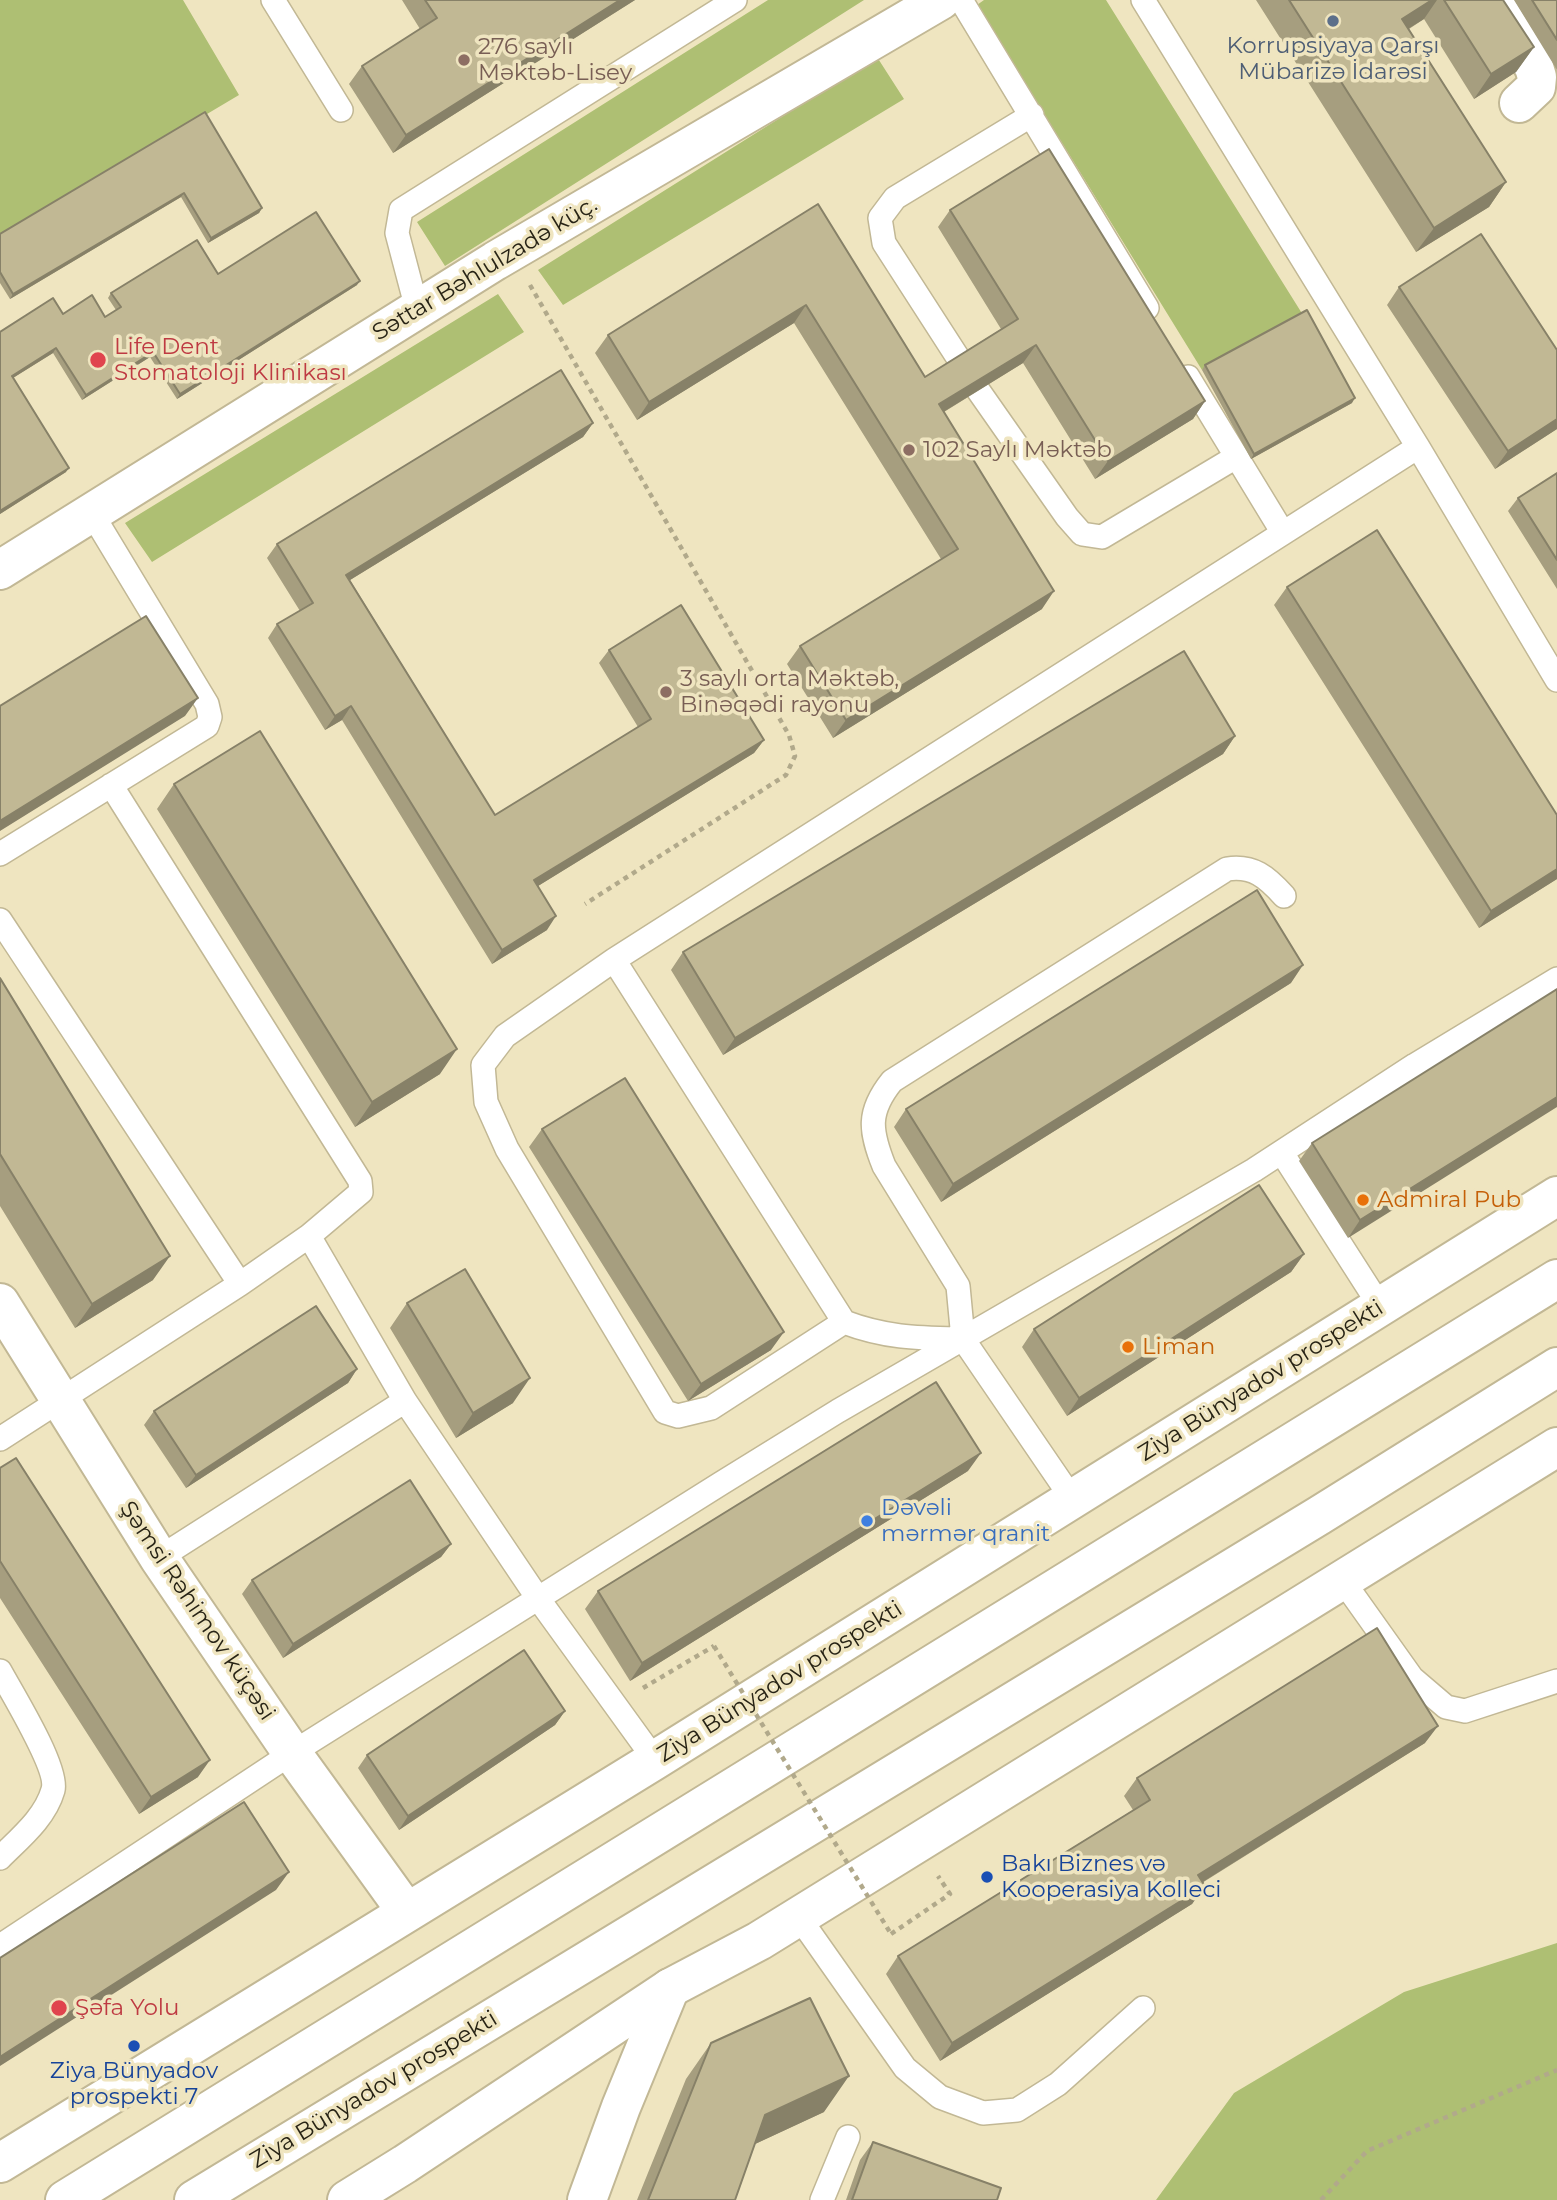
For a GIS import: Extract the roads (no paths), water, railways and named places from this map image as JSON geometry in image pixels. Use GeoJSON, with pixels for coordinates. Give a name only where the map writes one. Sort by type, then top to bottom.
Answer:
{"type":"FeatureCollection","features":[{"type":"Feature","properties":{"kind":"main road","name":"Səttar Bəhlulzadə küç."},"geometry":{"type":"LineString","coordinates":[[0,570],[510,252],[941,0]]}},
{"type":"Feature","properties":{"kind":"main road"},"geometry":{"type":"LineString","coordinates":[[1492,0],[1534,67],[1537,77],[1536,87],[1519,103]]}},
{"type":"Feature","properties":{"kind":"main road","name":"Ziya Bünyadov prospekti"},"geometry":{"type":"LineString","coordinates":[[1,2160],[655,1760],[1557,1196]]}},
{"type":"Feature","properties":{"kind":"main road"},"geometry":{"type":"LineString","coordinates":[[65,2200],[1557,1279]]}},
{"type":"Feature","properties":{"kind":"main road","name":"Şəmsi Rəhimov küçəsi"},"geometry":{"type":"LineString","coordinates":[[0,1303],[159,1558],[292,1753],[406,1911]]}},
{"type":"Feature","properties":{"kind":"main road","name":"Ziya Bünyadov prospekti"},"geometry":{"type":"LineString","coordinates":[[194,2200],[1320,1515],[1557,1367]]}},
{"type":"Feature","properties":{"kind":"main road"},"geometry":{"type":"LineString","coordinates":[[346,2200],[670,1989],[759,1941],[1557,1447]]}},
{"type":"Feature","properties":{"kind":"main road"},"geometry":{"type":"LineString","coordinates":[[587,2200],[621,2107],[670,1989]]}},
{"type":"Feature","properties":{"kind":"lane"},"geometry":{"type":"LineString","coordinates":[[272,0],[341,110]]}},
{"type":"Feature","properties":{"kind":"lane"},"geometry":{"type":"LineString","coordinates":[[417,309],[397,233],[401,210],[735,0]]}},
{"type":"Feature","properties":{"kind":"lane"},"geometry":{"type":"LineString","coordinates":[[961,0],[1159,328]]}},
{"type":"Feature","properties":{"kind":"lane"},"geometry":{"type":"LineString","coordinates":[[1143,0],[1418,447],[1557,680]]}},
{"type":"Feature","properties":{"kind":"lane"},"geometry":{"type":"LineString","coordinates":[[962,364],[884,243],[880,218],[895,198],[1032,115]]}},
{"type":"Feature","properties":{"kind":"lane"},"geometry":{"type":"LineString","coordinates":[[1180,363],[1283,533]]}},
{"type":"Feature","properties":{"kind":"lane"},"geometry":{"type":"LineString","coordinates":[[978,390],[1067,517],[1082,534],[1102,537],[1236,457]]}},
{"type":"Feature","properties":{"kind":"lane"},"geometry":{"type":"LineString","coordinates":[[844,1322],[711,1408],[678,1416],[665,1412],[507,1149],[486,1102],[483,1065],[505,1036],[614,960],[1418,447]]}},
{"type":"Feature","properties":{"kind":"lane"},"geometry":{"type":"LineString","coordinates":[[0,854],[207,726],[210,717],[207,704],[91,512]]}},
{"type":"Feature","properties":{"kind":"lane"},"geometry":{"type":"LineString","coordinates":[[0,1439],[240,1284],[309,1236],[361,1192],[360,1181],[111,785]]}},
{"type":"Feature","properties":{"kind":"lane"},"geometry":{"type":"LineString","coordinates":[[1073,1500],[963,1339],[958,1286],[884,1166],[877,1147],[872,1124],[879,1097],[892,1081],[1227,869],[1241,867],[1258,872],[1284,897]]}},
{"type":"Feature","properties":{"kind":"lane"},"geometry":{"type":"LineString","coordinates":[[0,920],[240,1284]]}},
{"type":"Feature","properties":{"kind":"lane"},"geometry":{"type":"LineString","coordinates":[[614,960],[844,1322],[865,1331],[896,1337],[963,1339]]}},
{"type":"Feature","properties":{"kind":"lane"},"geometry":{"type":"LineString","coordinates":[[0,1946],[292,1753],[537,1597],[838,1411],[1282,1153],[1415,1065],[1557,979]]}},
{"type":"Feature","properties":{"kind":"lane"},"geometry":{"type":"LineString","coordinates":[[1282,1153],[1380,1306]]}},
{"type":"Feature","properties":{"kind":"lane"},"geometry":{"type":"LineString","coordinates":[[309,1236],[405,1401],[537,1597],[655,1760]]}},
{"type":"Feature","properties":{"kind":"lane"},"geometry":{"type":"LineString","coordinates":[[159,1558],[405,1401]]}},
{"type":"Feature","properties":{"kind":"lane"},"geometry":{"type":"LineString","coordinates":[[1343,1581],[1412,1678],[1446,1707],[1465,1711],[1557,1681]]}},
{"type":"Feature","properties":{"kind":"lane"},"geometry":{"type":"LineString","coordinates":[[0,1671],[49,1761],[55,1787],[40,1817],[0,1858]]}},
{"type":"Feature","properties":{"kind":"lane"},"geometry":{"type":"LineString","coordinates":[[798,1916],[905,2068],[940,2097],[983,2113],[1017,2110],[1058,2084],[1143,2008]]}},
{"type":"Feature","properties":{"kind":"lane"},"geometry":{"type":"LineString","coordinates":[[822,2200],[848,2137]]}},
{"type":"Feature","properties":{"kind":"place","name":"Korrupsiyaya Qarşı Mübarizə İdarəsi"},"geometry":{"type":"Point","coordinates":[1333,21]}},
{"type":"Feature","properties":{"kind":"place","name":"276 saylı Məktəb-Lisey"},"geometry":{"type":"Point","coordinates":[464,60]}},
{"type":"Feature","properties":{"kind":"place","name":"Life Dent Stomatoloji Klinikası"},"geometry":{"type":"Point","coordinates":[98,360]}},
{"type":"Feature","properties":{"kind":"place","name":"102 Saylı Məktəb"},"geometry":{"type":"Point","coordinates":[909,450]}},
{"type":"Feature","properties":{"kind":"place","name":"3 saylı orta Məktəb, Binəqədi rayonu"},"geometry":{"type":"Point","coordinates":[666,692]}},
{"type":"Feature","properties":{"kind":"place","name":"Admiral Pub"},"geometry":{"type":"Point","coordinates":[1363,1200]}},
{"type":"Feature","properties":{"kind":"place","name":"Liman"},"geometry":{"type":"Point","coordinates":[1128,1347]}},
{"type":"Feature","properties":{"kind":"place","name":"Dəvəli mərmər qranit"},"geometry":{"type":"Point","coordinates":[867,1521]}},
{"type":"Feature","properties":{"kind":"place","name":"Bakı Biznes və Kooperasiya Kolleci"},"geometry":{"type":"Point","coordinates":[987,1877]}},
{"type":"Feature","properties":{"kind":"place","name":"Şəfa Yolu"},"geometry":{"type":"Point","coordinates":[59,2008]}},
{"type":"Feature","properties":{"kind":"place","name":"Ziya Bünyadov prospekti 7"},"geometry":{"type":"Point","coordinates":[134,2046]}}]}
